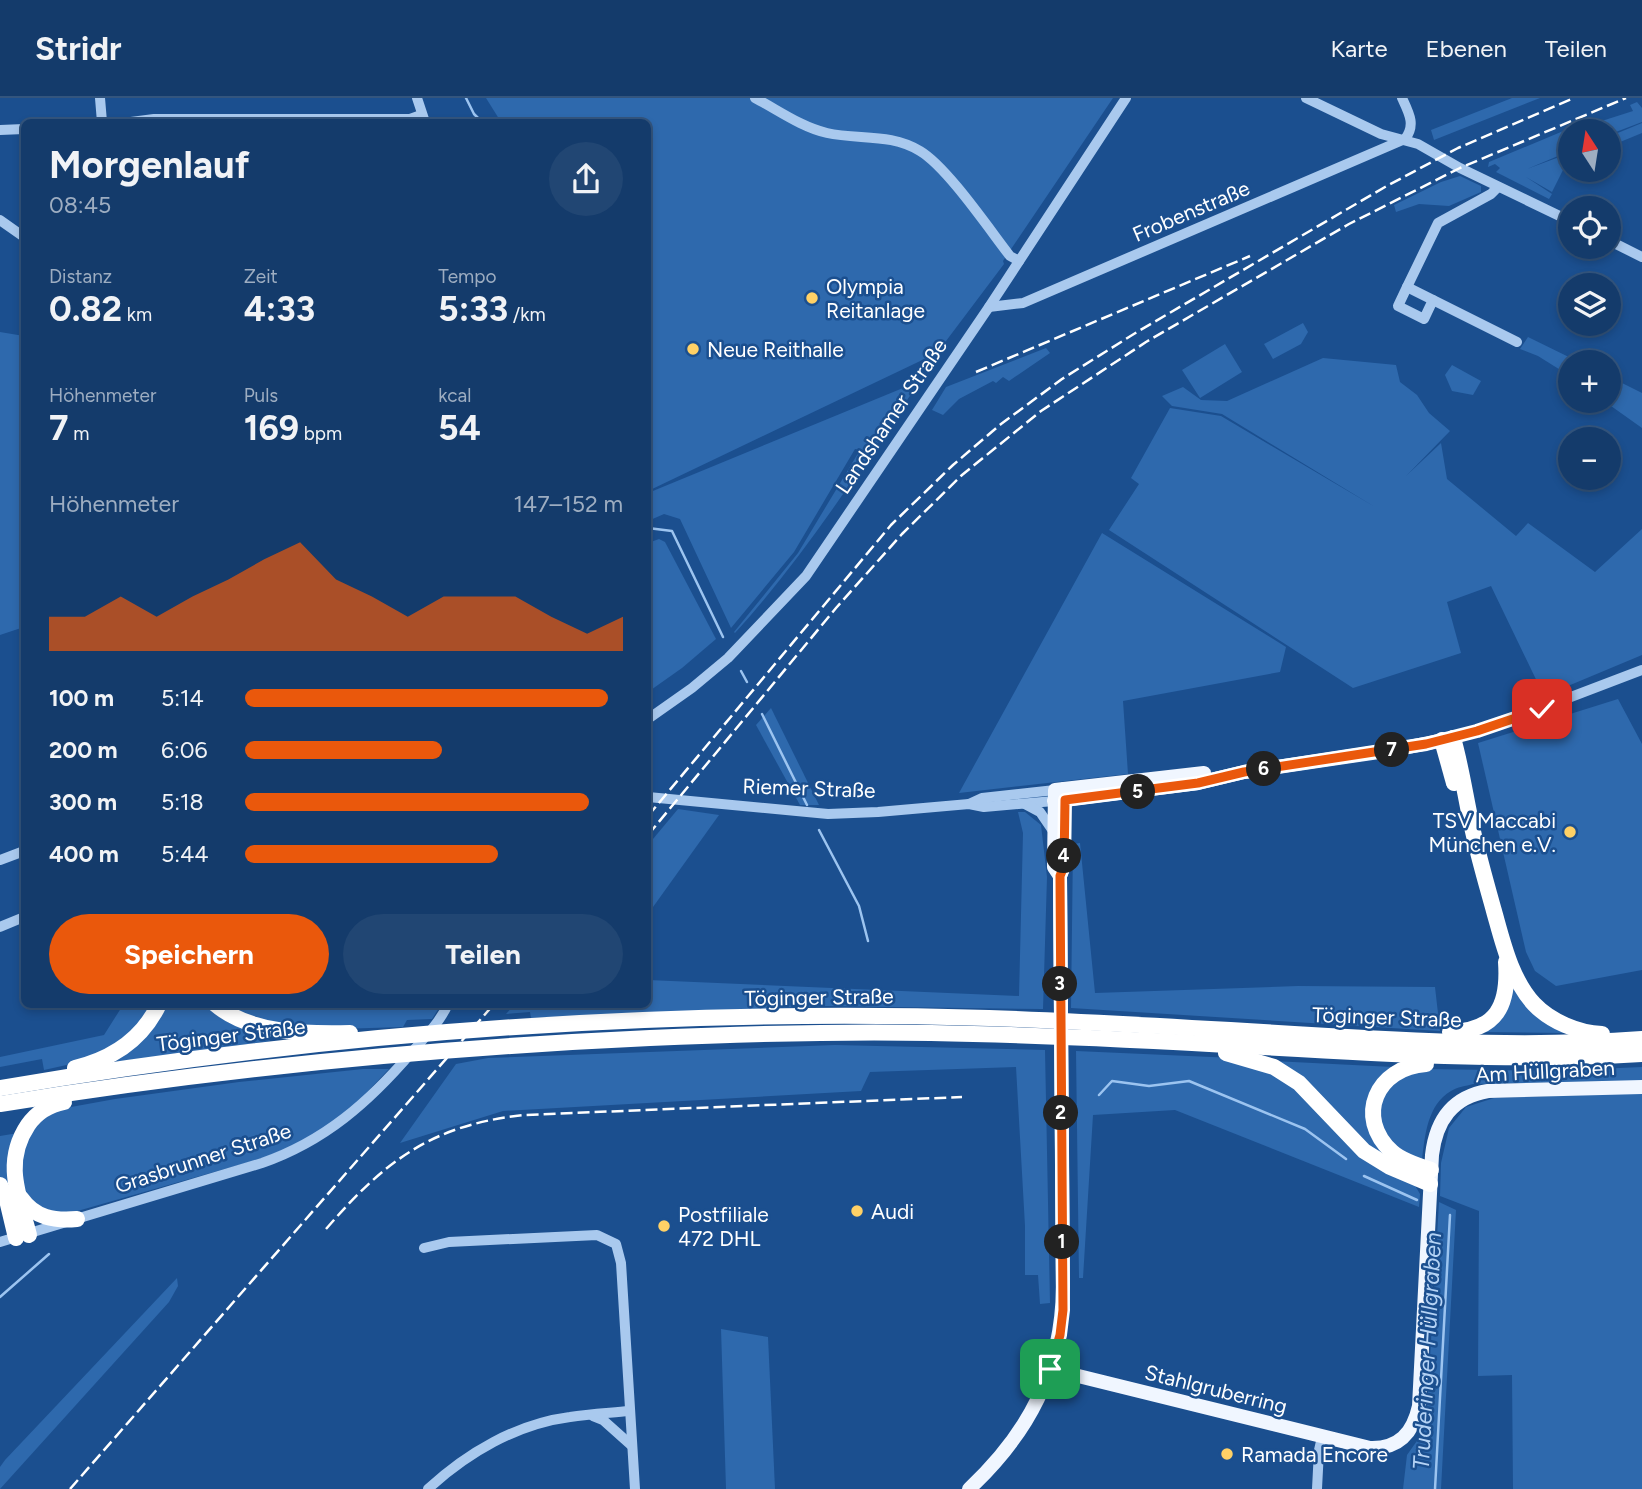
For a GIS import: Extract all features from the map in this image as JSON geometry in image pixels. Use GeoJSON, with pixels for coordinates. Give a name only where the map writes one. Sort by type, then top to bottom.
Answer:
{"type":"FeatureCollection","features":[{"type":"Feature","properties":{"kind":"highway"},"geometry":{"type":"LineString","coordinates":[[1399,1040],[1418,1032],[1466,1032],[1482,1026],[1500,1010],[1506,994],[1505,953],[1471,824],[1463,779],[1447,739]]}},
{"type":"Feature","properties":{"kind":"highway"},"geometry":{"type":"LineString","coordinates":[[1505,953],[1529,997],[1548,1015],[1565,1025],[1590,1034],[1614,1034],[1635,1040]]}},
{"type":"Feature","properties":{"kind":"highway"},"geometry":{"type":"LineString","coordinates":[[40,1081],[115,1053],[146,1028],[157,1008]]}},
{"type":"Feature","properties":{"kind":"highway"},"geometry":{"type":"LineString","coordinates":[[221,1008],[237,1019],[267,1027],[330,1033],[386,1031],[397,1036]]}},
{"type":"Feature","properties":{"kind":"highway","name":"Töginger Straße"},"geometry":{"type":"LineString","coordinates":[[0,1088],[197,1059],[397,1036],[512,1027],[826,1016],[985,1018],[1399,1040],[1537,1043],[1635,1040]]}},
{"type":"Feature","properties":{"kind":"highway","name":"Töginger Straße"},"geometry":{"type":"LineString","coordinates":[[0,1104],[201,1074],[378,1056],[492,1046],[780,1034],[926,1033],[1163,1042],[1406,1056],[1519,1058],[1642,1054]]}},
{"type":"Feature","properties":{"kind":"highway"},"geometry":{"type":"LineString","coordinates":[[1163,1042],[1175,1050],[1218,1051],[1274,1067],[1299,1083],[1364,1151],[1390,1167],[1431,1177]]}},
{"type":"Feature","properties":{"kind":"highway"},"geometry":{"type":"LineString","coordinates":[[1431,1177],[1394,1154],[1382,1141],[1375,1127],[1372,1111],[1382,1084],[1391,1075],[1407,1067],[1423,1064],[1495,1065],[1519,1058]]}},
{"type":"Feature","properties":{"kind":"highway"},"geometry":{"type":"LineString","coordinates":[[15,1238],[19,1194],[14,1169],[19,1139],[33,1119],[50,1106],[92,1098],[117,1086]]}},
{"type":"Feature","properties":{"kind":"highway"},"geometry":{"type":"LineString","coordinates":[[0,1185],[7,1200],[15,1238]]}},
{"type":"Feature","properties":{"kind":"highway"},"geometry":{"type":"LineString","coordinates":[[19,1194],[27,1206],[40,1215],[60,1220],[77,1219]]}},
{"type":"Feature","properties":{"kind":"main road","name":"Riemer Straße"},"geometry":{"type":"LineString","coordinates":[[1060,795],[1198,783],[1244,772],[1447,739]]}},
{"type":"Feature","properties":{"kind":"main road"},"geometry":{"type":"LineString","coordinates":[[1060,795],[1054,831],[1054,867],[1060,876]]}},
{"type":"Feature","properties":{"kind":"main road"},"geometry":{"type":"LineString","coordinates":[[969,1489],[997,1460],[1032,1411],[1050,1369],[1060,1335],[1063,1310],[1060,876],[1064,866],[1060,795]]}},
{"type":"Feature","properties":{"kind":"main road","name":"Am Hüllgraben"},"geometry":{"type":"LineString","coordinates":[[1322,1437],[1370,1448],[1393,1446],[1411,1430],[1416,1418],[1419,1406],[1434,1136],[1450,1108],[1466,1097],[1488,1091],[1642,1087]]}},
{"type":"Feature","properties":{"kind":"main road","name":"Stahlgruberring"},"geometry":{"type":"LineString","coordinates":[[1050,1369],[1322,1437]]}},
{"type":"Feature","properties":{"kind":"street"},"geometry":{"type":"LineString","coordinates":[[100,98],[102,119]]}},
{"type":"Feature","properties":{"kind":"street"},"geometry":{"type":"LineString","coordinates":[[417,98],[423,118]]}},
{"type":"Feature","properties":{"kind":"street"},"geometry":{"type":"LineString","coordinates":[[755,98],[805,125],[827,133],[884,137],[922,151],[948,177],[1010,256],[1019,261]]}},
{"type":"Feature","properties":{"kind":"street","name":"Landshamer Straße"},"geometry":{"type":"LineString","coordinates":[[651,717],[728,658],[806,576],[989,307],[1126,98]]}},
{"type":"Feature","properties":{"kind":"street"},"geometry":{"type":"LineString","coordinates":[[1306,98],[1381,134],[1405,139],[1558,215]]}},
{"type":"Feature","properties":{"kind":"street"},"geometry":{"type":"LineString","coordinates":[[1402,98],[1409,113],[1412,131],[1405,139]]}},
{"type":"Feature","properties":{"kind":"street"},"geometry":{"type":"LineString","coordinates":[[0,130],[21,130]]}},
{"type":"Feature","properties":{"kind":"street","name":"Frobenstraße"},"geometry":{"type":"LineString","coordinates":[[989,307],[1023,303],[1405,139]]}},
{"type":"Feature","properties":{"kind":"street"},"geometry":{"type":"LineString","coordinates":[[1433,300],[1424,318],[1398,306],[1438,223],[1492,194],[1498,187]]}},
{"type":"Feature","properties":{"kind":"street"},"geometry":{"type":"LineString","coordinates":[[0,220],[21,235]]}},
{"type":"Feature","properties":{"kind":"street"},"geometry":{"type":"LineString","coordinates":[[1621,246],[1642,257]]}},
{"type":"Feature","properties":{"kind":"street"},"geometry":{"type":"LineString","coordinates":[[1407,287],[1517,342]]}},
{"type":"Feature","properties":{"kind":"street","name":"Riemer Straße"},"geometry":{"type":"LineString","coordinates":[[1447,739],[1521,716],[1642,670]]}},
{"type":"Feature","properties":{"kind":"street","name":"Riemer Straße"},"geometry":{"type":"LineString","coordinates":[[651,797],[807,813],[853,814],[969,804],[984,807],[1060,795]]}},
{"type":"Feature","properties":{"kind":"street","name":"Riemer Straße"},"geometry":{"type":"LineString","coordinates":[[969,804],[982,798],[1060,795]]}},
{"type":"Feature","properties":{"kind":"street"},"geometry":{"type":"LineString","coordinates":[[1022,803],[1040,812],[1054,831]]}},
{"type":"Feature","properties":{"kind":"street"},"geometry":{"type":"LineString","coordinates":[[0,860],[21,852]]}},
{"type":"Feature","properties":{"kind":"street"},"geometry":{"type":"LineString","coordinates":[[0,927],[21,918]]}},
{"type":"Feature","properties":{"kind":"street","name":"Grasbrunner Straße"},"geometry":{"type":"LineString","coordinates":[[15,1238],[262,1163],[321,1136],[342,1122],[399,1066],[446,1008]]}},
{"type":"Feature","properties":{"kind":"street"},"geometry":{"type":"LineString","coordinates":[[424,1248],[449,1242],[597,1235],[616,1244],[621,1263],[635,1489]]}},
{"type":"Feature","properties":{"kind":"street"},"geometry":{"type":"LineString","coordinates":[[428,1489],[463,1460],[512,1433],[550,1420],[629,1411]]}},
{"type":"Feature","properties":{"kind":"street"},"geometry":{"type":"LineString","coordinates":[[590,1415],[603,1420],[631,1445]]}},
{"type":"Feature","properties":{"kind":"street"},"geometry":{"type":"LineString","coordinates":[[1317,1489],[1318,1450],[1322,1437]]}},
{"type":"Feature","properties":{"kind":"shaded area","name":"Olympia Reitanlage"},"geometry":{"type":"Polygon","coordinates":[[[486,98],[1113,98],[1003,261],[1004,264],[937,353],[651,490],[651,119],[499,119],[486,98]]]}},
{"type":"Feature","properties":{"kind":"shaded area"},"geometry":{"type":"Polygon","coordinates":[[[1512,98],[1540,98],[1434,140],[1431,130],[1512,98]]]}},
{"type":"Feature","properties":{"kind":"shaded area"},"geometry":{"type":"Polygon","coordinates":[[[1637,102],[1642,108],[1642,122],[1621,130],[1621,119],[1608,119],[1633,111],[1630,105],[1637,102]]]}},
{"type":"Feature","properties":{"kind":"shaded area"},"geometry":{"type":"Polygon","coordinates":[[[1642,123],[1642,133],[1621,142],[1621,132],[1642,123]]]}},
{"type":"Feature","properties":{"kind":"shaded area"},"geometry":{"type":"Polygon","coordinates":[[[1558,133],[1558,156],[1527,169],[1558,157],[1558,180],[1552,192],[1526,177],[1552,194],[1549,199],[1496,172],[1500,168],[1495,164],[1488,167],[1489,162],[1558,133]]]}},
{"type":"Feature","properties":{"kind":"shaded area"},"geometry":{"type":"Polygon","coordinates":[[[1460,176],[1481,186],[1481,192],[1449,206],[1419,204],[1396,212],[1394,205],[1441,182],[1460,176]]]}},
{"type":"Feature","properties":{"kind":"shaded area"},"geometry":{"type":"Polygon","coordinates":[[[1303,323],[1308,332],[1301,344],[1273,359],[1264,344],[1303,323]]]}},
{"type":"Feature","properties":{"kind":"shaded area"},"geometry":{"type":"Polygon","coordinates":[[[0,332],[21,336],[21,628],[0,635],[0,332]]]}},
{"type":"Feature","properties":{"kind":"shaded area"},"geometry":{"type":"Polygon","coordinates":[[[1528,337],[1558,352],[1558,368],[1538,356],[1520,349],[1528,337]]]}},
{"type":"Feature","properties":{"kind":"shaded area"},"geometry":{"type":"Polygon","coordinates":[[[1225,344],[1242,372],[1200,398],[1182,370],[1225,344]]]}},
{"type":"Feature","properties":{"kind":"shaded area"},"geometry":{"type":"Polygon","coordinates":[[[1046,348],[1050,353],[1009,381],[1003,377],[996,383],[993,381],[959,399],[943,415],[932,410],[946,387],[1046,348]]]}},
{"type":"Feature","properties":{"kind":"shaded area"},"geometry":{"type":"Polygon","coordinates":[[[1323,358],[1396,365],[1400,382],[1417,395],[1429,413],[1450,431],[1406,476],[1441,443],[1447,479],[1516,536],[1528,523],[1595,572],[1642,529],[1642,655],[1544,696],[1491,586],[1447,602],[1461,653],[1353,688],[1109,530],[1139,484],[1131,478],[1170,408],[1221,416],[1375,507],[1222,414],[1172,406],[1162,396],[1183,387],[1201,400],[1227,401],[1323,358]]]}},
{"type":"Feature","properties":{"kind":"shaded area"},"geometry":{"type":"Polygon","coordinates":[[[1452,365],[1481,381],[1473,395],[1452,391],[1445,375],[1452,365]]]}},
{"type":"Feature","properties":{"kind":"shaded area"},"geometry":{"type":"Polygon","coordinates":[[[920,381],[809,542],[735,633],[798,553],[860,450],[855,449],[794,552],[731,628],[680,519],[664,514],[651,520],[651,492],[920,381]]]}},
{"type":"Feature","properties":{"kind":"shaded area"},"geometry":{"type":"Polygon","coordinates":[[[1621,382],[1642,393],[1642,428],[1621,413],[1621,382]]]}},
{"type":"Feature","properties":{"kind":"shaded area"},"geometry":{"type":"Polygon","coordinates":[[[1102,533],[1286,647],[1280,672],[1123,701],[1128,774],[959,793],[1102,533]]]}},
{"type":"Feature","properties":{"kind":"shaded area"},"geometry":{"type":"Polygon","coordinates":[[[659,539],[665,542],[716,639],[651,690],[651,542],[659,539]]]}},
{"type":"Feature","properties":{"kind":"shaded area","name":"TSV Maccabi München e.V."},"geometry":{"type":"Polygon","coordinates":[[[1618,699],[1642,744],[1642,970],[1556,986],[1535,971],[1526,952],[1478,743],[1618,699]]]}},
{"type":"Feature","properties":{"kind":"shaded area"},"geometry":{"type":"Polygon","coordinates":[[[771,708],[819,805],[800,805],[756,725],[771,708]]]}},
{"type":"Feature","properties":{"kind":"shaded area"},"geometry":{"type":"Polygon","coordinates":[[[678,809],[719,815],[651,910],[651,841],[678,809]]]}},
{"type":"Feature","properties":{"kind":"shaded area"},"geometry":{"type":"Polygon","coordinates":[[[1018,812],[1025,812],[1041,825],[1047,877],[1043,1009],[825,1006],[531,1018],[530,1012],[506,1014],[511,1008],[651,1008],[651,980],[1019,996],[1023,833],[1018,812]]]}},
{"type":"Feature","properties":{"kind":"shaded area"},"geometry":{"type":"Polygon","coordinates":[[[1080,843],[1095,993],[1298,986],[1435,987],[1440,1031],[1071,1008],[1073,844],[1080,843]]]}},
{"type":"Feature","properties":{"kind":"shaded area"},"geometry":{"type":"Polygon","coordinates":[[[1511,975],[1568,1033],[1480,1032],[1511,975]]]}},
{"type":"Feature","properties":{"kind":"shaded area"},"geometry":{"type":"Polygon","coordinates":[[[121,1008],[153,1008],[133,1037],[89,1060],[44,1070],[42,1059],[0,1067],[0,1057],[104,1035],[121,1008]]]}},
{"type":"Feature","properties":{"kind":"shaded area"},"geometry":{"type":"Polygon","coordinates":[[[164,1008],[209,1008],[234,1025],[267,1034],[270,1041],[115,1062],[131,1050],[156,1022],[164,1008]]]}},
{"type":"Feature","properties":{"kind":"shaded area"},"geometry":{"type":"Polygon","coordinates":[[[228,1008],[439,1008],[432,1019],[407,1020],[403,1027],[337,1029],[262,1023],[228,1008]]]}},
{"type":"Feature","properties":{"kind":"shaded area"},"geometry":{"type":"Polygon","coordinates":[[[835,1045],[1045,1050],[1050,1303],[1040,1304],[1038,1275],[1025,1275],[1025,1226],[1016,1067],[870,1072],[861,1091],[503,1111],[400,1143],[456,1064],[488,1058],[835,1045]]]}},
{"type":"Feature","properties":{"kind":"shaded area"},"geometry":{"type":"Polygon","coordinates":[[[1076,1051],[1234,1058],[1266,1070],[1293,1087],[1413,1182],[1420,1194],[1419,1207],[1175,1110],[1093,1115],[1083,1278],[1079,1278],[1076,1051]]]}},
{"type":"Feature","properties":{"kind":"shaded area"},"geometry":{"type":"Polygon","coordinates":[[[1273,1061],[1393,1067],[1369,1102],[1396,1160],[1371,1149],[1273,1061]]]}},
{"type":"Feature","properties":{"kind":"shaded area"},"geometry":{"type":"Polygon","coordinates":[[[1642,1067],[1642,1081],[1473,1084],[1456,1088],[1443,1097],[1432,1113],[1426,1131],[1422,1160],[1392,1146],[1378,1121],[1383,1093],[1392,1081],[1422,1069],[1552,1071],[1642,1067]]]}},
{"type":"Feature","properties":{"kind":"shaded area"},"geometry":{"type":"Polygon","coordinates":[[[363,1069],[389,1069],[351,1109],[312,1138],[263,1158],[60,1216],[32,1204],[23,1188],[21,1150],[32,1129],[60,1109],[239,1082],[363,1069]]]}},
{"type":"Feature","properties":{"kind":"shaded area"},"geometry":{"type":"Polygon","coordinates":[[[1642,1093],[1642,1489],[1513,1489],[1512,1375],[1478,1376],[1479,1211],[1440,1196],[1441,1163],[1449,1128],[1466,1107],[1494,1098],[1642,1093]]]}},
{"type":"Feature","properties":{"kind":"shaded area"},"geometry":{"type":"Polygon","coordinates":[[[18,1133],[8,1159],[10,1187],[0,1178],[0,1136],[18,1133]]]}},
{"type":"Feature","properties":{"kind":"shaded area"},"geometry":{"type":"Polygon","coordinates":[[[1439,1202],[1456,1210],[1441,1489],[1403,1489],[1407,1455],[1426,1428],[1439,1202]]]}},
{"type":"Feature","properties":{"kind":"shaded area"},"geometry":{"type":"Polygon","coordinates":[[[177,1278],[178,1286],[169,1302],[0,1489],[0,1467],[5,1460],[177,1278]]]}},
{"type":"Feature","properties":{"kind":"shaded area"},"geometry":{"type":"Polygon","coordinates":[[[721,1329],[768,1337],[775,1489],[726,1489],[721,1329]]]}},
{"type":"Feature","properties":{"kind":"waterway"},"geometry":{"type":"LineString","coordinates":[[466,98],[479,119]]}},
{"type":"Feature","properties":{"kind":"waterway","name":"Truderinger Hüllgraben"},"geometry":{"type":"LineString","coordinates":[[651,528],[672,531],[723,637]]}},
{"type":"Feature","properties":{"kind":"waterway","name":"Truderinger Hüllgraben"},"geometry":{"type":"LineString","coordinates":[[741,671],[747,682]]}},
{"type":"Feature","properties":{"kind":"waterway","name":"Truderinger Hüllgraben"},"geometry":{"type":"LineString","coordinates":[[762,714],[807,805]]}},
{"type":"Feature","properties":{"kind":"waterway","name":"Truderinger Hüllgraben"},"geometry":{"type":"LineString","coordinates":[[819,830],[859,906],[868,941]]}},
{"type":"Feature","properties":{"kind":"waterway","name":"Truderinger Hüllgraben"},"geometry":{"type":"LineString","coordinates":[[1099,1095],[1112,1081],[1149,1086],[1189,1081],[1305,1129],[1346,1159]]}},
{"type":"Feature","properties":{"kind":"waterway","name":"Truderinger Hüllgraben"},"geometry":{"type":"LineString","coordinates":[[1364,1176],[1417,1200]]}},
{"type":"Feature","properties":{"kind":"waterway","name":"Truderinger Hüllgraben"},"geometry":{"type":"LineString","coordinates":[[1435,1489],[1450,1215]]}},
{"type":"Feature","properties":{"kind":"waterway"},"geometry":{"type":"LineString","coordinates":[[0,1297],[49,1254]]}},
{"type":"Feature","properties":{"kind":"railway"},"geometry":{"type":"LineString","coordinates":[[651,812],[891,525],[953,465],[1001,424],[1062,379],[1137,332],[1385,187],[1458,148],[1574,98]]}},
{"type":"Feature","properties":{"kind":"railway"},"geometry":{"type":"LineString","coordinates":[[651,831],[836,608],[902,534],[962,475],[1041,411],[1146,342],[1349,224],[1460,168],[1626,98]]}},
{"type":"Feature","properties":{"kind":"railway"},"geometry":{"type":"LineString","coordinates":[[976,372],[1250,256]]}},
{"type":"Feature","properties":{"kind":"railway"},"geometry":{"type":"LineString","coordinates":[[70,1489],[491,1008]]}},
{"type":"Feature","properties":{"kind":"railway"},"geometry":{"type":"LineString","coordinates":[[326,1229],[369,1184],[412,1150],[462,1127],[491,1120],[524,1115],[962,1097]]}},
{"type":"Feature","properties":{"kind":"place","name":"Olympia Reitanlage"},"geometry":{"type":"Point","coordinates":[812,298]}},
{"type":"Feature","properties":{"kind":"place","name":"Neue Reithalle"},"geometry":{"type":"Point","coordinates":[693,349]}},
{"type":"Feature","properties":{"kind":"place","name":"TSV Maccabi München e.V."},"geometry":{"type":"Point","coordinates":[1570,832]}},
{"type":"Feature","properties":{"kind":"place","name":"Audi"},"geometry":{"type":"Point","coordinates":[857,1211]}},
{"type":"Feature","properties":{"kind":"place","name":"Postfiliale 472 DHL"},"geometry":{"type":"Point","coordinates":[664,1226]}},
{"type":"Feature","properties":{"kind":"place","name":"Ramada Encore"},"geometry":{"type":"Point","coordinates":[1227,1454]}},
{"type":"Feature","properties":{"kind":"route"},"geometry":{"type":"LineString","coordinates":[[1050,1369],[1060,1335],[1063,1310],[1060,876],[1064,866],[1065,800],[1198,783],[1244,772],[1426,744],[1477,731],[1542,709]]}}]}
